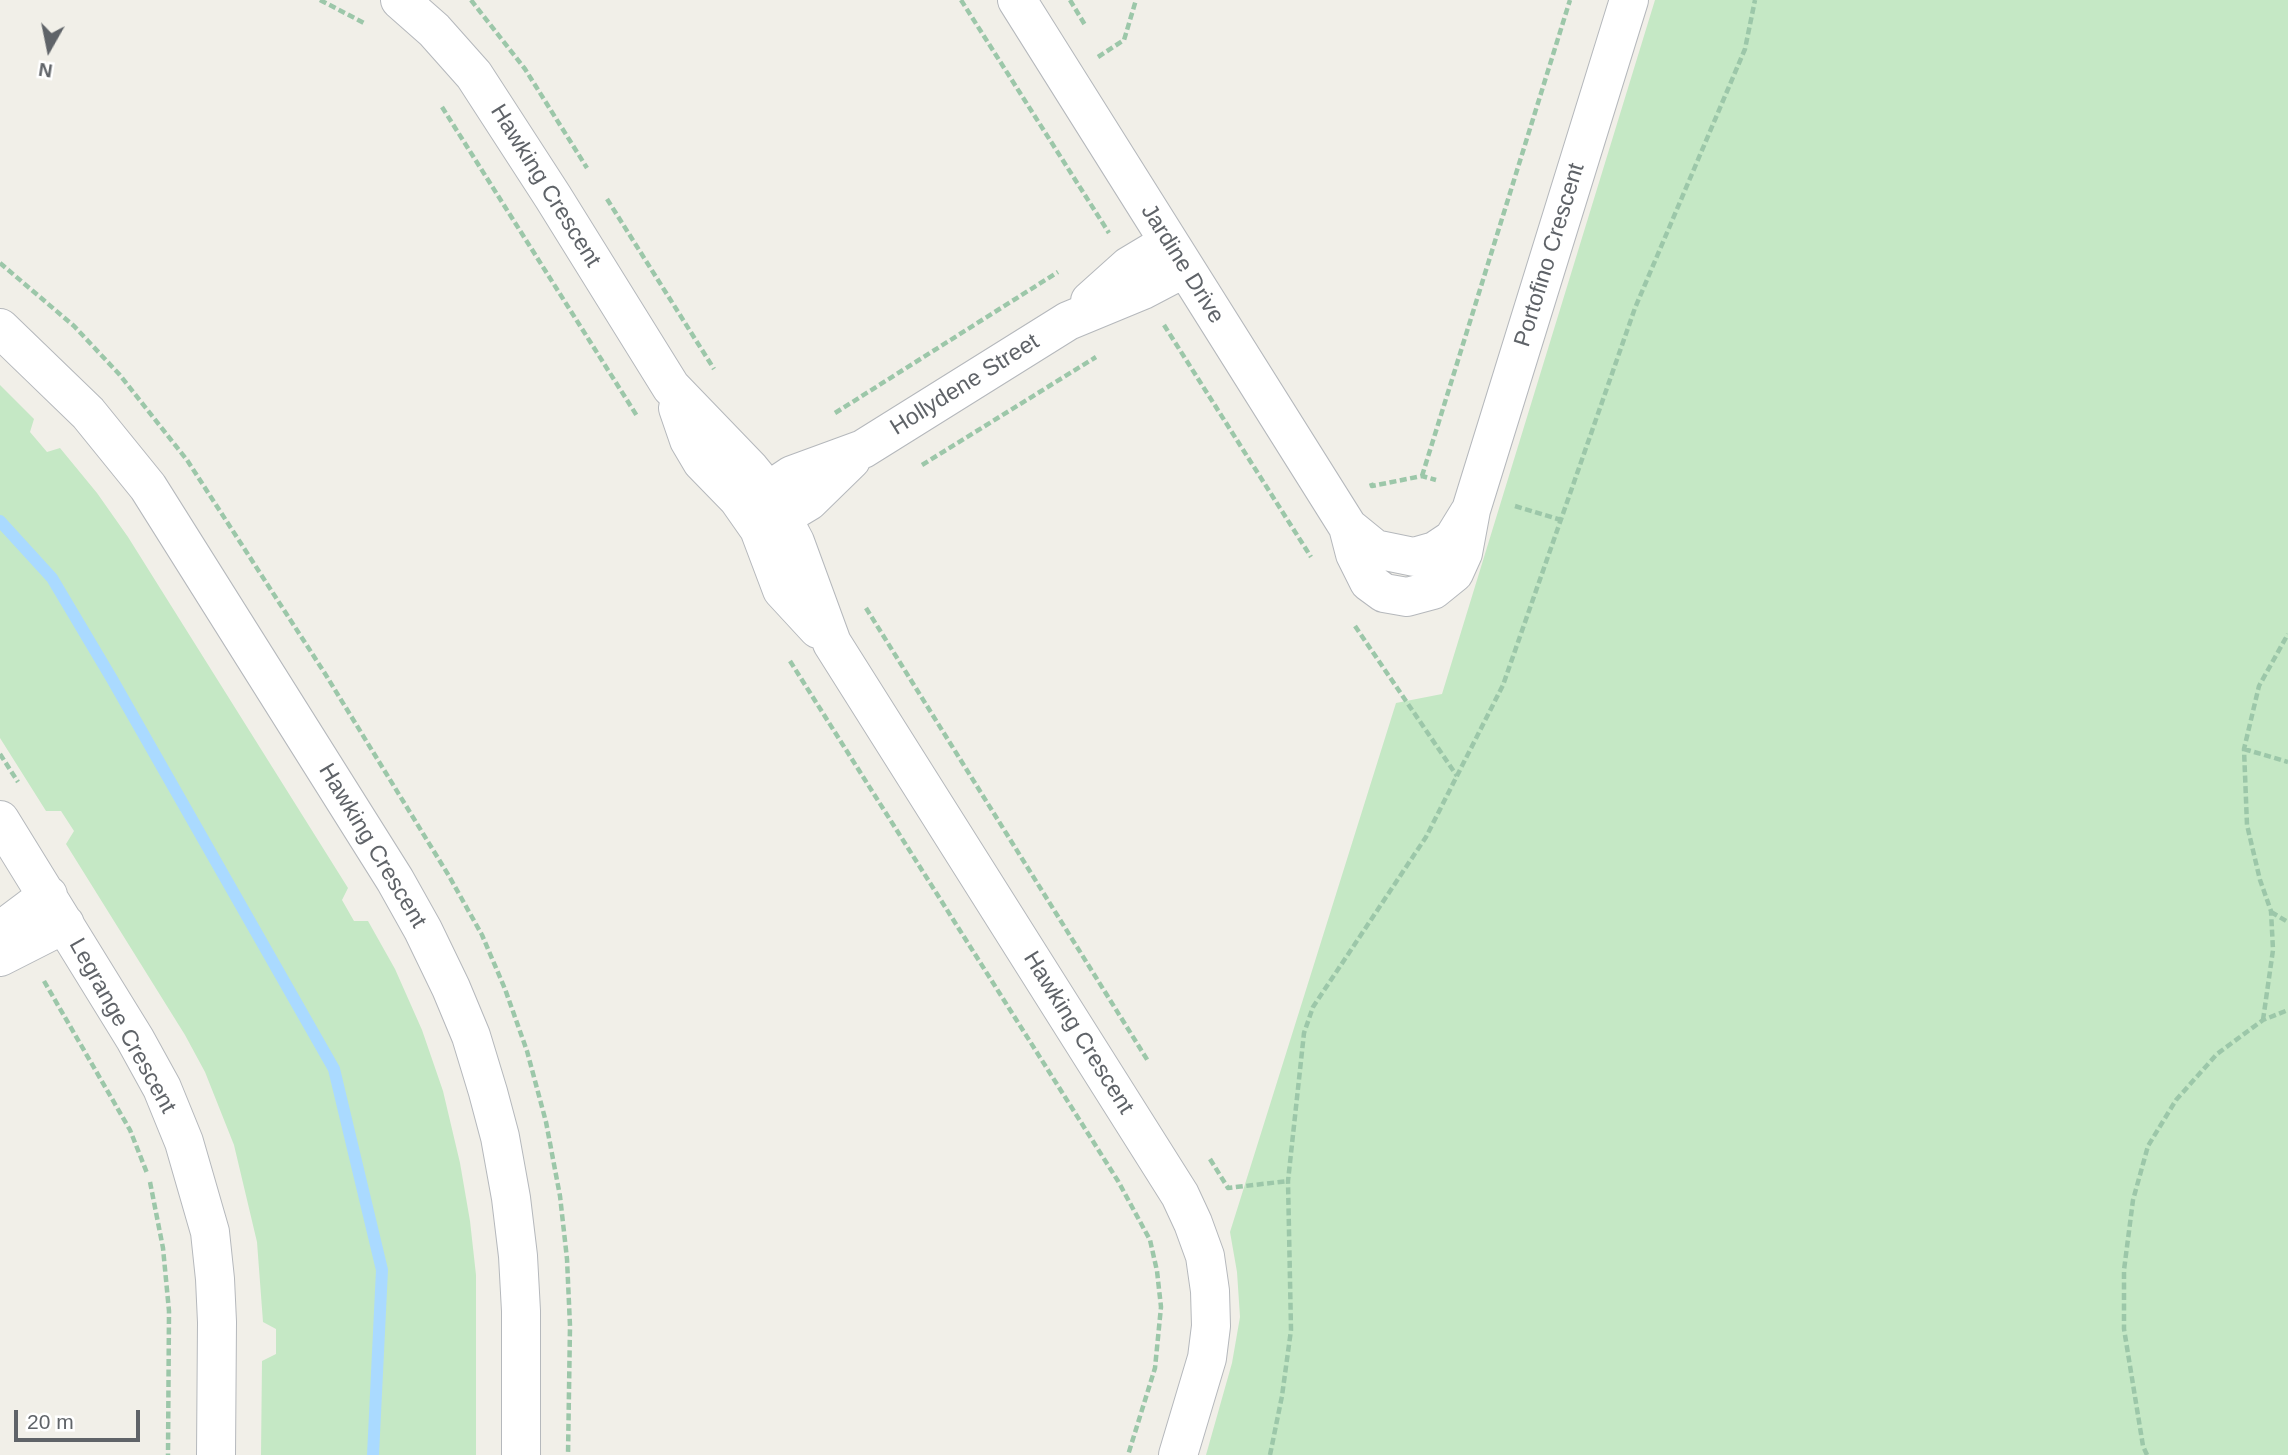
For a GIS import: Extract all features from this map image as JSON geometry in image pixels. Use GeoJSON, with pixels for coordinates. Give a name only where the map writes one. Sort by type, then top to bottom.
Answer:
{"type":"FeatureCollection","features":[{"type":"Feature","properties":{"kind":"street","name":"Hawking Crescent"},"geometry":{"type":"LineString","coordinates":[[400,0],[435,30],[474,75],[671,387],[689,440],[702,462],[738,499],[767,507],[766,544],[782,590],[832,643],[1180,1195],[1205,1256],[1211,1326],[1207,1358],[1178,1455]]}},
{"type":"Feature","properties":{"kind":"street","name":"Portofino Crescent"},"geometry":{"type":"LineString","coordinates":[[1433,590],[1454,573],[1463,552],[1474,502],[1629,0]]}},
{"type":"Feature","properties":{"kind":"street","name":"Jardine Drive"},"geometry":{"type":"LineString","coordinates":[[1031,5],[1177,255],[1348,527],[1355,554],[1369,582],[1384,593],[1407,597],[1433,590]]}},
{"type":"Feature","properties":{"kind":"street","name":"Hollydene Street"},"geometry":{"type":"LineString","coordinates":[[767,507],[792,475],[863,449],[1068,321],[1129,267],[1177,255]]}},
{"type":"Feature","properties":{"kind":"street","name":"Hawking Crescent"},"geometry":{"type":"LineString","coordinates":[[0,328],[88,413],[148,487],[395,880],[424,930],[451,988],[471,1036],[488,1092],[500,1137],[511,1198],[521,1311],[521,1455]]}},
{"type":"Feature","properties":{"kind":"street","name":"Portofino Crescent"},"geometry":{"type":"LineString","coordinates":[[1414,557],[1435,551],[1453,539],[1474,502]]}},
{"type":"Feature","properties":{"kind":"street","name":"Jardine Drive"},"geometry":{"type":"LineString","coordinates":[[1348,527],[1375,549],[1414,557]]}},
{"type":"Feature","properties":{"kind":"street","name":"Legrange Crescent"},"geometry":{"type":"LineString","coordinates":[[0,820],[135,1039],[162,1088],[184,1142],[210,1232],[215,1279],[218,1322],[216,1455]]}},
{"type":"Feature","properties":{"kind":"street"},"geometry":{"type":"LineString","coordinates":[[8,945],[56,910]]}},
{"type":"Feature","properties":{"kind":"path"},"geometry":{"type":"LineString","coordinates":[[320,0],[369,26]]}},
{"type":"Feature","properties":{"kind":"path"},"geometry":{"type":"LineString","coordinates":[[471,0],[525,69],[589,170]]}},
{"type":"Feature","properties":{"kind":"path"},"geometry":{"type":"LineString","coordinates":[[1070,0],[1090,32]]}},
{"type":"Feature","properties":{"kind":"path"},"geometry":{"type":"LineString","coordinates":[[1423,476],[1570,0]]}},
{"type":"Feature","properties":{"kind":"path"},"geometry":{"type":"LineString","coordinates":[[1270,1455],[1291,1330],[1288,1181],[1304,1033],[1314,1007],[1426,837],[1503,685],[1635,308],[1745,48],[1755,0]]}},
{"type":"Feature","properties":{"kind":"path"},"geometry":{"type":"LineString","coordinates":[[1096,43],[1102,54]]}},
{"type":"Feature","properties":{"kind":"path"},"geometry":{"type":"LineString","coordinates":[[441,106],[639,420]]}},
{"type":"Feature","properties":{"kind":"path"},"geometry":{"type":"LineString","coordinates":[[603,192],[717,373]]}},
{"type":"Feature","properties":{"kind":"path"},"geometry":{"type":"LineString","coordinates":[[827,418],[1067,267]]}},
{"type":"Feature","properties":{"kind":"path"},"geometry":{"type":"LineString","coordinates":[[916,468],[1101,353]]}},
{"type":"Feature","properties":{"kind":"path"},"geometry":{"type":"LineString","coordinates":[[1365,474],[1372,486],[1423,476],[1474,502],[1561,520]]}},
{"type":"Feature","properties":{"kind":"path"},"geometry":{"type":"LineString","coordinates":[[861,601],[1149,1062]]}},
{"type":"Feature","properties":{"kind":"path"},"geometry":{"type":"LineString","coordinates":[[2263,1020],[2273,950],[2271,911],[2260,880],[2247,825],[2244,749],[2259,686],[2288,634]]}},
{"type":"Feature","properties":{"kind":"path"},"geometry":{"type":"LineString","coordinates":[[1373,654],[1457,776]]}},
{"type":"Feature","properties":{"kind":"path"},"geometry":{"type":"LineString","coordinates":[[788,657],[1118,1181],[1150,1240],[1161,1307],[1155,1368],[1128,1455]]}},
{"type":"Feature","properties":{"kind":"path"},"geometry":{"type":"LineString","coordinates":[[2244,749],[2288,762]]}},
{"type":"Feature","properties":{"kind":"path"},"geometry":{"type":"LineString","coordinates":[[2271,911],[2288,922]]}},
{"type":"Feature","properties":{"kind":"path"},"geometry":{"type":"LineString","coordinates":[[8,945],[130,1130],[149,1178],[163,1248],[169,1311],[168,1455]]}},
{"type":"Feature","properties":{"kind":"path"},"geometry":{"type":"LineString","coordinates":[[2147,1455],[2139,1423],[2124,1329],[2124,1270],[2133,1200],[2148,1146],[2176,1100],[2217,1054],[2263,1020],[2288,1010]]}},
{"type":"Feature","properties":{"kind":"green space"},"geometry":{"type":"Polygon","coordinates":[[[1655,0],[2288,0],[2288,1455],[1206,1455],[1232,1363],[1240,1317],[1237,1272],[1230,1232],[1396,703],[1442,694],[1655,0]]]}},
{"type":"Feature","properties":{"kind":"green space"},"geometry":{"type":"Polygon","coordinates":[[[0,385],[34,419],[30,432],[47,452],[60,448],[128,537],[348,888],[342,900],[354,921],[368,921],[395,969],[422,1030],[443,1091],[470,1221],[476,1275],[476,1455],[261,1455],[262,1361],[276,1354],[276,1329],[263,1322],[257,1242],[234,1145],[205,1072],[185,1035],[66,844],[74,831],[61,811],[46,811],[0,738],[0,385]]]}},
{"type":"Feature","properties":{"kind":"waterway"},"geometry":{"type":"LineString","coordinates":[[0,521],[52,578],[334,1069],[382,1270],[373,1455]]}}]}
